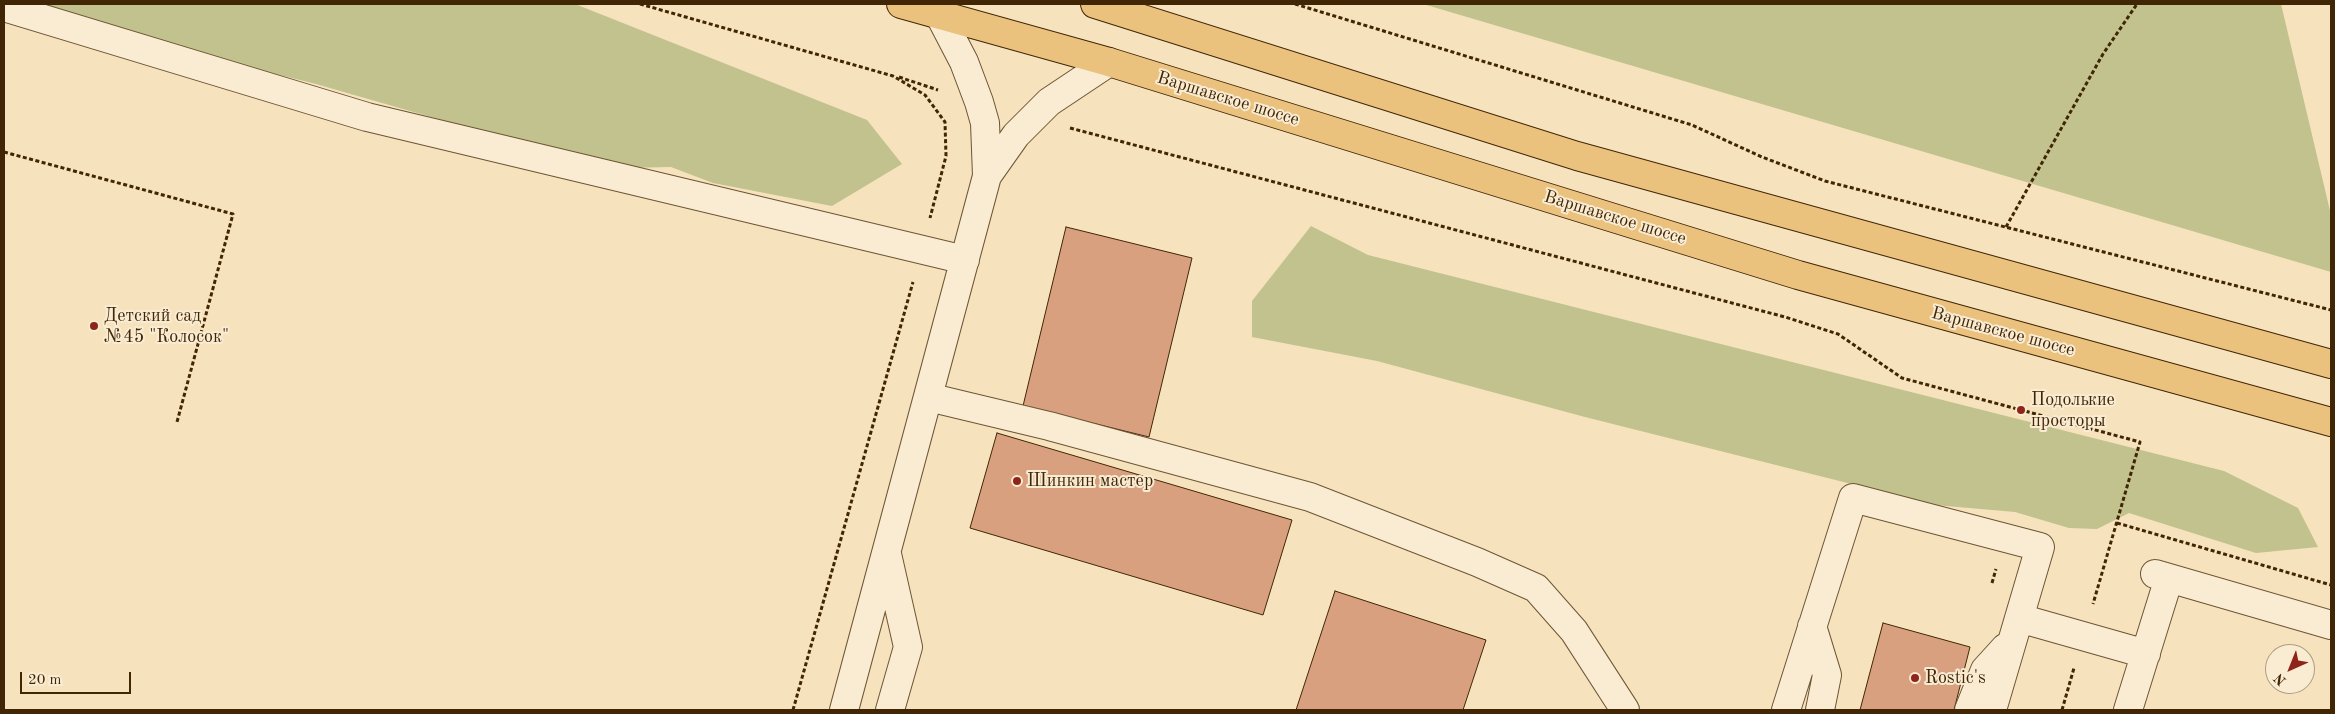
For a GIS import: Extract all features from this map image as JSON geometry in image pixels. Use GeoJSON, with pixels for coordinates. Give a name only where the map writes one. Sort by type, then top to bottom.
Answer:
{"type":"FeatureCollection","features":[{"type":"Feature","properties":{"kind":"main road","name":"Варшавское шоссе"},"geometry":{"type":"LineString","coordinates":[[901,4],[1109,62],[1798,275],[2331,422]]}},
{"type":"Feature","properties":{"kind":"main road"},"geometry":{"type":"LineString","coordinates":[[1095,4],[1577,156],[2331,364]]}},
{"type":"Feature","properties":{"kind":"street"},"geometry":{"type":"LineString","coordinates":[[4,7],[367,117],[965,260]]}},
{"type":"Feature","properties":{"kind":"street"},"geometry":{"type":"LineString","coordinates":[[844,710],[987,176],[985,123],[981,109],[964,62],[939,14]]}},
{"type":"Feature","properties":{"kind":"street"},"geometry":{"type":"LineString","coordinates":[[987,176],[1016,135],[1049,102],[1109,62]]}},
{"type":"Feature","properties":{"kind":"street"},"geometry":{"type":"LineString","coordinates":[[928,397],[1050,426],[1310,497],[1519,580],[1536,588],[1574,631],[1625,710]]}},
{"type":"Feature","properties":{"kind":"street"},"geometry":{"type":"LineString","coordinates":[[1786,710],[1854,498],[2040,547],[1992,710]]}},
{"type":"Feature","properties":{"kind":"street"},"geometry":{"type":"LineString","coordinates":[[886,552],[908,647],[890,710]]}},
{"type":"Feature","properties":{"kind":"street"},"geometry":{"type":"LineString","coordinates":[[2128,710],[2146,654],[2162,576],[2331,625]]}},
{"type":"Feature","properties":{"kind":"street"},"geometry":{"type":"LineString","coordinates":[[2017,624],[2146,654]]}},
{"type":"Feature","properties":{"kind":"street"},"geometry":{"type":"LineString","coordinates":[[1969,710],[1985,670],[2006,647],[2017,624]]}},
{"type":"Feature","properties":{"kind":"street"},"geometry":{"type":"LineString","coordinates":[[1812,626],[1828,675],[1820,710]]}},
{"type":"Feature","properties":{"kind":"path"},"geometry":{"type":"LineString","coordinates":[[640,4],[893,76],[925,95],[945,122],[946,156],[922,250],[793,710]]}},
{"type":"Feature","properties":{"kind":"path"},"geometry":{"type":"LineString","coordinates":[[1295,4],[1692,126],[1762,157],[1825,181],[2331,310]]}},
{"type":"Feature","properties":{"kind":"path"},"geometry":{"type":"LineString","coordinates":[[2006,227],[2103,54],[2137,4]]}},
{"type":"Feature","properties":{"kind":"path"},"geometry":{"type":"LineString","coordinates":[[1032,118],[1785,317],[1838,334],[1902,378],[2140,442],[2117,523],[2331,585]]}},
{"type":"Feature","properties":{"kind":"path"},"geometry":{"type":"LineString","coordinates":[[4,152],[232,214],[177,422]]}},
{"type":"Feature","properties":{"kind":"green space"},"geometry":{"type":"Polygon","coordinates":[[[8,4],[575,4],[867,120],[902,164],[832,206],[713,183],[671,167],[622,168],[525,144],[316,84],[78,25],[8,4]]]}},
{"type":"Feature","properties":{"kind":"green space"},"geometry":{"type":"Polygon","coordinates":[[[1423,4],[2281,4],[2331,215],[2331,272],[1423,4]]]}},
{"type":"Feature","properties":{"kind":"green space"},"geometry":{"type":"Polygon","coordinates":[[[1311,226],[1368,255],[2224,471],[2298,508],[2318,547],[2256,553],[2129,513],[2097,529],[2069,528],[2015,512],[1935,505],[1585,417],[1377,361],[1252,337],[1252,301],[1311,226]]]}},
{"type":"Feature","properties":{"kind":"building"},"geometry":{"type":"Polygon","coordinates":[[[1066,227],[1192,258],[1149,437],[1023,406],[1066,227]]]}},
{"type":"Feature","properties":{"kind":"building"},"geometry":{"type":"Polygon","coordinates":[[[997,433],[1292,520],[1263,615],[970,528],[997,433]]]}},
{"type":"Feature","properties":{"kind":"building"},"geometry":{"type":"Polygon","coordinates":[[[1335,591],[1486,640],[1463,710],[1296,710],[1335,591]]]}},
{"type":"Feature","properties":{"kind":"building","name":"Rostic's"},"geometry":{"type":"Polygon","coordinates":[[[1883,623],[1970,647],[1954,710],[1860,710],[1883,623]]]}},
{"type":"Feature","properties":{"kind":"place","name":"Детский сад №45 \"Колосок\""},"geometry":{"type":"Point","coordinates":[94,326]}},
{"type":"Feature","properties":{"kind":"place","name":"Подолькие просторы"},"geometry":{"type":"Point","coordinates":[2021,410]}},
{"type":"Feature","properties":{"kind":"place","name":"Шинкин мастер"},"geometry":{"type":"Point","coordinates":[1017,481]}},
{"type":"Feature","properties":{"kind":"place","name":"Rostic's"},"geometry":{"type":"Point","coordinates":[1915,678]}}]}
